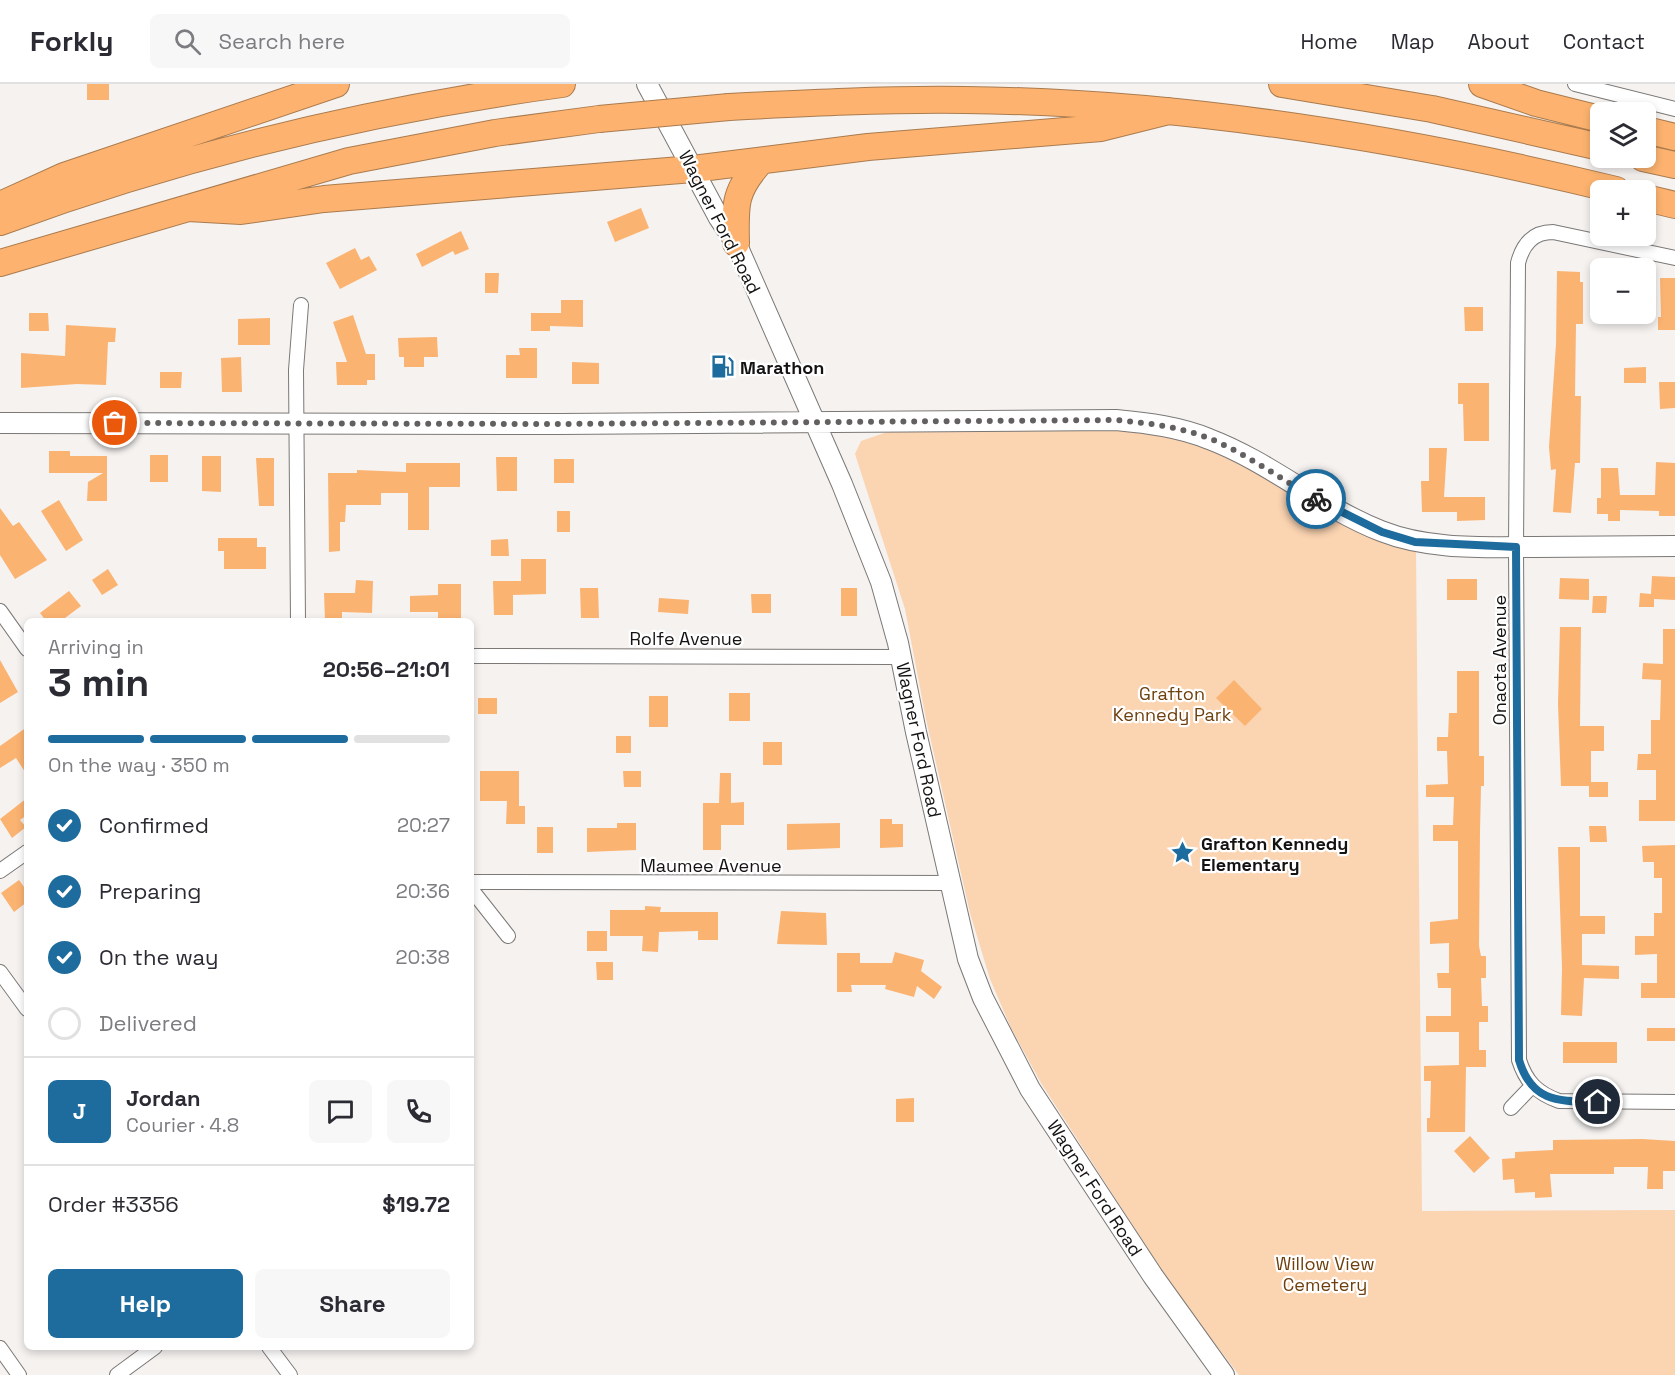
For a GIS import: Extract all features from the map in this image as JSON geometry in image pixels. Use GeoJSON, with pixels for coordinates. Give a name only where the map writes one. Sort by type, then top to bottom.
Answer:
{"type":"FeatureCollection","features":[{"type":"Feature","properties":{"kind":"highway"},"geometry":{"type":"LineString","coordinates":[[0,205],[64,176],[336,84]]}},
{"type":"Feature","properties":{"kind":"highway"},"geometry":{"type":"LineString","coordinates":[[0,222],[90,189],[258,141],[416,107],[562,84]]}},
{"type":"Feature","properties":{"kind":"highway"},"geometry":{"type":"LineString","coordinates":[[1282,84],[1432,109],[1590,145]]}},
{"type":"Feature","properties":{"kind":"highway"},"geometry":{"type":"LineString","coordinates":[[1482,84],[1536,103],[1590,116]]}},
{"type":"Feature","properties":{"kind":"highway"},"geometry":{"type":"LineString","coordinates":[[0,263],[349,161],[495,133],[599,119],[729,107],[859,101],[967,100],[1169,111],[1368,136],[1590,184]]}},
{"type":"Feature","properties":{"kind":"highway"},"geometry":{"type":"LineString","coordinates":[[188,208],[241,212],[324,199],[693,168],[868,147],[1101,128],[1169,111]]}},
{"type":"Feature","properties":{"kind":"highway"},"geometry":{"type":"LineString","coordinates":[[1656,132],[1675,137]]}},
{"type":"Feature","properties":{"kind":"highway"},"geometry":{"type":"LineString","coordinates":[[736,243],[735,209],[742,181],[761,161]]}},
{"type":"Feature","properties":{"kind":"highway"},"geometry":{"type":"LineString","coordinates":[[1656,161],[1675,165]]}},
{"type":"Feature","properties":{"kind":"highway"},"geometry":{"type":"LineString","coordinates":[[1656,200],[1675,205]]}},
{"type":"Feature","properties":{"kind":"street","name":"Wagner Ford Road"},"geometry":{"type":"LineString","coordinates":[[647,84],[719,218],[736,243],[815,420],[881,582],[901,657],[968,958],[983,998],[1030,1089],[1153,1276],[1224,1375]]}},
{"type":"Feature","properties":{"kind":"street"},"geometry":{"type":"LineString","coordinates":[[1575,84],[1675,109]]}},
{"type":"Feature","properties":{"kind":"street","name":"Onaota Avenue"},"geometry":{"type":"LineString","coordinates":[[1532,1086],[1523,1075],[1519,1060],[1516,547],[1518,263],[1522,251],[1535,236],[1542,232],[1553,232],[1675,258]]}},
{"type":"Feature","properties":{"kind":"street"},"geometry":{"type":"LineString","coordinates":[[298,618],[296,370],[301,305]]}},
{"type":"Feature","properties":{"kind":"street"},"geometry":{"type":"LineString","coordinates":[[0,423],[298,424],[815,420],[851,423],[1116,420],[1144,422],[1210,439],[1244,455],[1340,513],[1382,532],[1415,542],[1516,547],[1675,546]]}},
{"type":"Feature","properties":{"kind":"street"},"geometry":{"type":"LineString","coordinates":[[0,611],[24,645]]}},
{"type":"Feature","properties":{"kind":"street","name":"Rolfe Avenue"},"geometry":{"type":"LineString","coordinates":[[474,656],[901,657]]}},
{"type":"Feature","properties":{"kind":"street"},"geometry":{"type":"LineString","coordinates":[[0,871],[24,854]]}},
{"type":"Feature","properties":{"kind":"street","name":"Maumee Avenue"},"geometry":{"type":"LineString","coordinates":[[474,882],[951,883]]}},
{"type":"Feature","properties":{"kind":"street"},"geometry":{"type":"LineString","coordinates":[[474,893],[508,936]]}},
{"type":"Feature","properties":{"kind":"street"},"geometry":{"type":"LineString","coordinates":[[0,972],[24,1005]]}},
{"type":"Feature","properties":{"kind":"street"},"geometry":{"type":"LineString","coordinates":[[1511,1107],[1532,1086],[1544,1096],[1558,1101],[1675,1102]]}},
{"type":"Feature","properties":{"kind":"street"},"geometry":{"type":"LineString","coordinates":[[0,1348],[19,1375]]}},
{"type":"Feature","properties":{"kind":"street"},"geometry":{"type":"LineString","coordinates":[[117,1375],[151,1350]]}},
{"type":"Feature","properties":{"kind":"street"},"geometry":{"type":"LineString","coordinates":[[271,1350],[290,1375]]}},
{"type":"Feature","properties":{"kind":"green space","name":"Grafton Kennedy Park"},"geometry":{"type":"Polygon","coordinates":[[[1104,427],[1161,434],[1189,440],[1216,450],[1241,462],[1313,507],[1363,534],[1416,550],[1422,1211],[1675,1210],[1675,1375],[1239,1375],[1175,1291],[1041,1083],[1011,1028],[990,979],[970,913],[926,719],[905,609],[855,454],[861,441],[890,431],[1104,427]]]}},
{"type":"Feature","properties":{"kind":"building"},"geometry":{"type":"Polygon","coordinates":[[[87,84],[109,84],[109,100],[87,100],[87,84]]]}},
{"type":"Feature","properties":{"kind":"building"},"geometry":{"type":"Polygon","coordinates":[[[641,208],[649,228],[615,242],[607,222],[641,208]]]}},
{"type":"Feature","properties":{"kind":"building"},"geometry":{"type":"Polygon","coordinates":[[[461,231],[469,249],[455,255],[453,251],[422,267],[416,254],[461,231]]]}},
{"type":"Feature","properties":{"kind":"building"},"geometry":{"type":"Polygon","coordinates":[[[355,248],[361,260],[369,256],[377,270],[340,289],[326,263],[355,248]]]}},
{"type":"Feature","properties":{"kind":"building"},"geometry":{"type":"Polygon","coordinates":[[[1557,271],[1580,272],[1580,282],[1583,282],[1583,324],[1576,324],[1575,396],[1581,396],[1580,463],[1575,463],[1571,513],[1553,512],[1556,469],[1551,470],[1549,447],[1556,344],[1557,271]]]}},
{"type":"Feature","properties":{"kind":"building"},"geometry":{"type":"Polygon","coordinates":[[[485,273],[499,273],[498,293],[485,293],[485,273]]]}},
{"type":"Feature","properties":{"kind":"building"},"geometry":{"type":"Polygon","coordinates":[[[1660,278],[1675,278],[1675,330],[1658,330],[1658,317],[1661,317],[1660,278]]]}},
{"type":"Feature","properties":{"kind":"building"},"geometry":{"type":"Polygon","coordinates":[[[561,300],[583,300],[583,327],[550,326],[550,331],[531,331],[531,313],[561,313],[561,300]]]}},
{"type":"Feature","properties":{"kind":"building"},"geometry":{"type":"Polygon","coordinates":[[[1464,307],[1483,307],[1483,331],[1465,331],[1464,307]]]}},
{"type":"Feature","properties":{"kind":"building"},"geometry":{"type":"Polygon","coordinates":[[[29,313],[48,313],[49,331],[29,331],[29,313]]]}},
{"type":"Feature","properties":{"kind":"building"},"geometry":{"type":"Polygon","coordinates":[[[353,315],[366,354],[375,354],[375,380],[367,380],[367,385],[337,385],[336,362],[347,362],[333,322],[353,315]]]}},
{"type":"Feature","properties":{"kind":"building"},"geometry":{"type":"Polygon","coordinates":[[[270,318],[270,345],[238,345],[238,319],[270,318]]]}},
{"type":"Feature","properties":{"kind":"building"},"geometry":{"type":"Polygon","coordinates":[[[66,325],[116,328],[115,342],[108,342],[106,385],[77,384],[21,388],[21,353],[65,356],[66,325]]]}},
{"type":"Feature","properties":{"kind":"building"},"geometry":{"type":"Polygon","coordinates":[[[437,337],[438,357],[424,357],[424,367],[404,367],[404,357],[399,357],[398,338],[437,337]]]}},
{"type":"Feature","properties":{"kind":"building"},"geometry":{"type":"Polygon","coordinates":[[[519,348],[537,348],[537,378],[506,378],[506,355],[520,355],[519,348]]]}},
{"type":"Feature","properties":{"kind":"building"},"geometry":{"type":"Polygon","coordinates":[[[241,357],[242,392],[222,392],[221,358],[241,357]]]}},
{"type":"Feature","properties":{"kind":"building"},"geometry":{"type":"Polygon","coordinates":[[[572,362],[599,363],[599,384],[572,384],[572,362]]]}},
{"type":"Feature","properties":{"kind":"building"},"geometry":{"type":"Polygon","coordinates":[[[1646,367],[1646,383],[1624,383],[1624,368],[1646,367]]]}},
{"type":"Feature","properties":{"kind":"building"},"geometry":{"type":"Polygon","coordinates":[[[160,372],[182,372],[181,388],[160,388],[160,372]]]}},
{"type":"Feature","properties":{"kind":"building"},"geometry":{"type":"Polygon","coordinates":[[[1659,382],[1675,382],[1675,408],[1660,409],[1659,382]]]}},
{"type":"Feature","properties":{"kind":"building"},"geometry":{"type":"Polygon","coordinates":[[[1458,383],[1489,383],[1489,441],[1464,441],[1463,404],[1458,404],[1458,383]]]}},
{"type":"Feature","properties":{"kind":"building"},"geometry":{"type":"Polygon","coordinates":[[[1429,448],[1447,448],[1444,497],[1485,497],[1485,520],[1457,521],[1457,512],[1422,512],[1421,481],[1429,481],[1429,448]]]}},
{"type":"Feature","properties":{"kind":"building"},"geometry":{"type":"Polygon","coordinates":[[[49,451],[70,451],[70,456],[107,456],[107,501],[87,501],[88,482],[103,473],[49,473],[49,451]]]}},
{"type":"Feature","properties":{"kind":"building"},"geometry":{"type":"Polygon","coordinates":[[[150,455],[168,455],[168,482],[150,482],[150,455]]]}},
{"type":"Feature","properties":{"kind":"building"},"geometry":{"type":"Polygon","coordinates":[[[202,456],[221,456],[221,492],[202,491],[202,456]]]}},
{"type":"Feature","properties":{"kind":"building"},"geometry":{"type":"Polygon","coordinates":[[[496,457],[517,457],[517,491],[497,491],[496,457]]]}},
{"type":"Feature","properties":{"kind":"building"},"geometry":{"type":"Polygon","coordinates":[[[256,458],[274,458],[274,506],[259,506],[256,458]]]}},
{"type":"Feature","properties":{"kind":"building"},"geometry":{"type":"Polygon","coordinates":[[[554,459],[574,459],[574,483],[554,483],[554,459]]]}},
{"type":"Feature","properties":{"kind":"building"},"geometry":{"type":"Polygon","coordinates":[[[1656,462],[1675,463],[1675,516],[1659,516],[1659,511],[1620,510],[1620,521],[1608,521],[1608,514],[1597,514],[1597,498],[1601,498],[1601,468],[1618,468],[1620,495],[1655,495],[1656,462]]]}},
{"type":"Feature","properties":{"kind":"building"},"geometry":{"type":"Polygon","coordinates":[[[406,463],[460,463],[460,487],[429,487],[429,530],[408,530],[408,493],[381,493],[381,505],[346,505],[345,522],[340,522],[340,551],[329,552],[328,473],[357,473],[357,470],[406,472],[406,463]]]}},
{"type":"Feature","properties":{"kind":"building"},"geometry":{"type":"Polygon","coordinates":[[[59,500],[83,540],[66,551],[41,511],[59,500]]]}},
{"type":"Feature","properties":{"kind":"building"},"geometry":{"type":"Polygon","coordinates":[[[0,508],[13,526],[19,522],[47,560],[15,579],[0,555],[0,508]]]}},
{"type":"Feature","properties":{"kind":"building"},"geometry":{"type":"Polygon","coordinates":[[[557,511],[570,511],[570,532],[557,532],[557,511]]]}},
{"type":"Feature","properties":{"kind":"building"},"geometry":{"type":"Polygon","coordinates":[[[218,538],[257,538],[257,547],[266,547],[266,569],[224,569],[224,551],[218,551],[218,538]]]}},
{"type":"Feature","properties":{"kind":"building"},"geometry":{"type":"Polygon","coordinates":[[[508,539],[509,556],[491,556],[491,540],[508,539]]]}},
{"type":"Feature","properties":{"kind":"building"},"geometry":{"type":"Polygon","coordinates":[[[521,559],[546,559],[546,594],[513,595],[513,615],[494,615],[493,581],[521,581],[521,559]]]}},
{"type":"Feature","properties":{"kind":"building"},"geometry":{"type":"Polygon","coordinates":[[[108,569],[118,585],[102,595],[92,580],[108,569]]]}},
{"type":"Feature","properties":{"kind":"building"},"geometry":{"type":"Polygon","coordinates":[[[1652,576],[1675,577],[1675,600],[1654,599],[1654,607],[1639,607],[1640,593],[1651,594],[1652,576]]]}},
{"type":"Feature","properties":{"kind":"building"},"geometry":{"type":"Polygon","coordinates":[[[1560,578],[1589,579],[1589,600],[1559,599],[1560,578]]]}},
{"type":"Feature","properties":{"kind":"building"},"geometry":{"type":"Polygon","coordinates":[[[1447,579],[1477,579],[1477,600],[1447,600],[1447,579]]]}},
{"type":"Feature","properties":{"kind":"building"},"geometry":{"type":"Polygon","coordinates":[[[356,580],[373,581],[372,613],[342,612],[342,618],[325,618],[324,593],[355,593],[356,580]]]}},
{"type":"Feature","properties":{"kind":"building"},"geometry":{"type":"Polygon","coordinates":[[[438,584],[461,584],[461,618],[438,618],[438,612],[410,612],[410,596],[438,595],[438,584]]]}},
{"type":"Feature","properties":{"kind":"building"},"geometry":{"type":"Polygon","coordinates":[[[580,588],[598,588],[599,618],[581,618],[580,588]]]}},
{"type":"Feature","properties":{"kind":"building"},"geometry":{"type":"Polygon","coordinates":[[[841,588],[857,588],[857,616],[841,616],[841,588]]]}},
{"type":"Feature","properties":{"kind":"building"},"geometry":{"type":"Polygon","coordinates":[[[69,591],[81,606],[65,618],[44,618],[40,613],[69,591]]]}},
{"type":"Feature","properties":{"kind":"building"},"geometry":{"type":"Polygon","coordinates":[[[751,594],[771,594],[771,613],[752,613],[751,594]]]}},
{"type":"Feature","properties":{"kind":"building"},"geometry":{"type":"Polygon","coordinates":[[[1593,596],[1607,596],[1606,613],[1592,613],[1593,596]]]}},
{"type":"Feature","properties":{"kind":"building"},"geometry":{"type":"Polygon","coordinates":[[[659,598],[689,600],[688,614],[658,612],[659,598]]]}},
{"type":"Feature","properties":{"kind":"building"},"geometry":{"type":"Polygon","coordinates":[[[1560,627],[1581,627],[1580,726],[1604,726],[1604,751],[1591,751],[1591,782],[1608,782],[1608,797],[1589,797],[1589,786],[1561,786],[1558,704],[1560,627]]]}},
{"type":"Feature","properties":{"kind":"building"},"geometry":{"type":"Polygon","coordinates":[[[1663,629],[1675,629],[1675,821],[1639,821],[1639,800],[1656,800],[1656,770],[1637,770],[1638,754],[1651,754],[1651,720],[1660,720],[1661,680],[1642,679],[1643,663],[1663,664],[1663,629]]]}},
{"type":"Feature","properties":{"kind":"building"},"geometry":{"type":"Polygon","coordinates":[[[0,660],[18,692],[0,703],[0,660]]]}},
{"type":"Feature","properties":{"kind":"building"},"geometry":{"type":"Polygon","coordinates":[[[1457,671],[1479,671],[1479,756],[1484,756],[1484,786],[1481,786],[1479,946],[1481,956],[1486,956],[1486,978],[1481,978],[1482,1006],[1488,1006],[1488,1022],[1479,1022],[1479,1050],[1486,1050],[1486,1067],[1466,1067],[1465,1132],[1427,1132],[1427,1118],[1430,1118],[1431,1081],[1424,1081],[1424,1066],[1459,1065],[1459,1032],[1426,1032],[1426,1016],[1451,1016],[1451,988],[1438,988],[1437,973],[1449,973],[1449,943],[1430,944],[1430,922],[1458,919],[1458,841],[1433,841],[1433,825],[1453,825],[1454,797],[1426,797],[1426,785],[1448,784],[1447,751],[1437,751],[1437,737],[1448,737],[1449,713],[1457,713],[1457,671]]]}},
{"type":"Feature","properties":{"kind":"building"},"geometry":{"type":"Polygon","coordinates":[[[1234,680],[1262,709],[1245,726],[1216,698],[1234,680]]]}},
{"type":"Feature","properties":{"kind":"building"},"geometry":{"type":"Polygon","coordinates":[[[729,693],[750,693],[750,721],[729,721],[729,693]]]}},
{"type":"Feature","properties":{"kind":"building"},"geometry":{"type":"Polygon","coordinates":[[[649,696],[668,696],[668,727],[649,727],[649,696]]]}},
{"type":"Feature","properties":{"kind":"building"},"geometry":{"type":"Polygon","coordinates":[[[478,698],[497,698],[497,714],[478,714],[478,698]]]}},
{"type":"Feature","properties":{"kind":"building"},"geometry":{"type":"Polygon","coordinates":[[[24,729],[24,770],[16,758],[0,768],[0,746],[24,729]]]}},
{"type":"Feature","properties":{"kind":"building"},"geometry":{"type":"Polygon","coordinates":[[[616,736],[631,736],[631,753],[616,753],[616,736]]]}},
{"type":"Feature","properties":{"kind":"building"},"geometry":{"type":"Polygon","coordinates":[[[763,742],[782,742],[782,765],[763,765],[763,742]]]}},
{"type":"Feature","properties":{"kind":"building"},"geometry":{"type":"Polygon","coordinates":[[[480,771],[519,771],[519,806],[525,806],[525,824],[506,824],[507,801],[480,801],[480,771]]]}},
{"type":"Feature","properties":{"kind":"building"},"geometry":{"type":"Polygon","coordinates":[[[623,771],[641,771],[641,787],[624,787],[623,771]]]}},
{"type":"Feature","properties":{"kind":"building"},"geometry":{"type":"Polygon","coordinates":[[[720,773],[731,773],[731,803],[744,802],[744,825],[721,825],[721,850],[703,850],[703,803],[719,803],[720,773]]]}},
{"type":"Feature","properties":{"kind":"building"},"geometry":{"type":"Polygon","coordinates":[[[24,800],[24,817],[20,820],[24,829],[12,838],[0,819],[24,800]]]}},
{"type":"Feature","properties":{"kind":"building"},"geometry":{"type":"Polygon","coordinates":[[[880,819],[892,819],[892,824],[903,824],[903,847],[880,848],[880,819]]]}},
{"type":"Feature","properties":{"kind":"building"},"geometry":{"type":"Polygon","coordinates":[[[617,823],[636,823],[636,850],[587,852],[587,828],[617,828],[617,823]]]}},
{"type":"Feature","properties":{"kind":"building"},"geometry":{"type":"Polygon","coordinates":[[[840,823],[840,848],[787,850],[787,824],[840,823]]]}},
{"type":"Feature","properties":{"kind":"building"},"geometry":{"type":"Polygon","coordinates":[[[1589,826],[1606,826],[1607,842],[1590,842],[1589,826]]]}},
{"type":"Feature","properties":{"kind":"building"},"geometry":{"type":"Polygon","coordinates":[[[537,827],[553,827],[553,853],[537,853],[537,827]]]}},
{"type":"Feature","properties":{"kind":"building"},"geometry":{"type":"Polygon","coordinates":[[[1675,845],[1675,998],[1641,998],[1641,983],[1657,983],[1657,954],[1635,955],[1635,936],[1654,936],[1654,913],[1662,913],[1662,878],[1654,878],[1654,862],[1643,862],[1642,846],[1675,845]]]}},
{"type":"Feature","properties":{"kind":"building"},"geometry":{"type":"Polygon","coordinates":[[[1558,847],[1580,847],[1580,916],[1605,916],[1605,934],[1582,934],[1582,965],[1619,966],[1619,979],[1584,978],[1582,1016],[1561,1015],[1562,968],[1558,847]]]}},
{"type":"Feature","properties":{"kind":"building"},"geometry":{"type":"Polygon","coordinates":[[[19,880],[24,887],[24,904],[14,912],[1,893],[19,880]]]}},
{"type":"Feature","properties":{"kind":"building"},"geometry":{"type":"Polygon","coordinates":[[[645,906],[661,907],[660,912],[718,912],[718,940],[698,940],[698,931],[659,932],[658,952],[642,951],[643,936],[610,936],[610,910],[645,910],[645,906]]]}},
{"type":"Feature","properties":{"kind":"building"},"geometry":{"type":"Polygon","coordinates":[[[781,911],[826,913],[827,945],[777,944],[781,911]]]}},
{"type":"Feature","properties":{"kind":"building"},"geometry":{"type":"Polygon","coordinates":[[[587,931],[607,931],[607,951],[587,951],[587,931]]]}},
{"type":"Feature","properties":{"kind":"building"},"geometry":{"type":"Polygon","coordinates":[[[895,952],[924,960],[921,971],[942,987],[934,999],[917,986],[914,997],[885,989],[886,985],[851,985],[852,992],[837,992],[837,953],[860,953],[860,963],[892,963],[895,952]]]}},
{"type":"Feature","properties":{"kind":"building"},"geometry":{"type":"Polygon","coordinates":[[[596,962],[613,962],[613,980],[597,980],[596,962]]]}},
{"type":"Feature","properties":{"kind":"building"},"geometry":{"type":"Polygon","coordinates":[[[1647,1028],[1675,1028],[1675,1041],[1647,1041],[1647,1028]]]}},
{"type":"Feature","properties":{"kind":"building"},"geometry":{"type":"Polygon","coordinates":[[[1563,1042],[1617,1042],[1617,1063],[1563,1063],[1563,1042]]]}},
{"type":"Feature","properties":{"kind":"building"},"geometry":{"type":"Polygon","coordinates":[[[914,1098],[914,1122],[896,1122],[896,1099],[914,1098]]]}},
{"type":"Feature","properties":{"kind":"building"},"geometry":{"type":"Polygon","coordinates":[[[1470,1136],[1490,1158],[1474,1173],[1454,1151],[1470,1136]]]}},
{"type":"Feature","properties":{"kind":"building"},"geometry":{"type":"Polygon","coordinates":[[[1553,1140],[1675,1141],[1675,1171],[1663,1171],[1663,1189],[1647,1189],[1648,1167],[1614,1167],[1614,1174],[1550,1174],[1552,1197],[1535,1198],[1535,1192],[1515,1193],[1514,1179],[1503,1180],[1502,1159],[1515,1158],[1515,1152],[1553,1150],[1553,1140]]]}},
{"type":"Feature","properties":{"kind":"way so far"},"geometry":{"type":"LineString","coordinates":[[115,423],[559,424],[815,420],[851,423],[1116,420],[1144,422],[1181,429],[1210,439],[1244,455],[1316,499]]}},
{"type":"Feature","properties":{"kind":"place","name":"Marathon"},"geometry":{"type":"Point","coordinates":[722,367]}},
{"type":"Feature","properties":{"kind":"place","name":"Grafton Kennedy Elementary"},"geometry":{"type":"Point","coordinates":[1183,853]}},
{"type":"Feature","properties":{"kind":"route"},"geometry":{"type":"LineString","coordinates":[[1316,499],[1382,532],[1415,542],[1467,547],[1516,547],[1519,1060],[1523,1075],[1544,1096],[1558,1101],[1598,1102]]}},
{"type":"Feature","properties":{"kind":"park label","name":"Willow View Cemetery"},"geometry":{"type":"Point","coordinates":[1325,1273]}}]}
